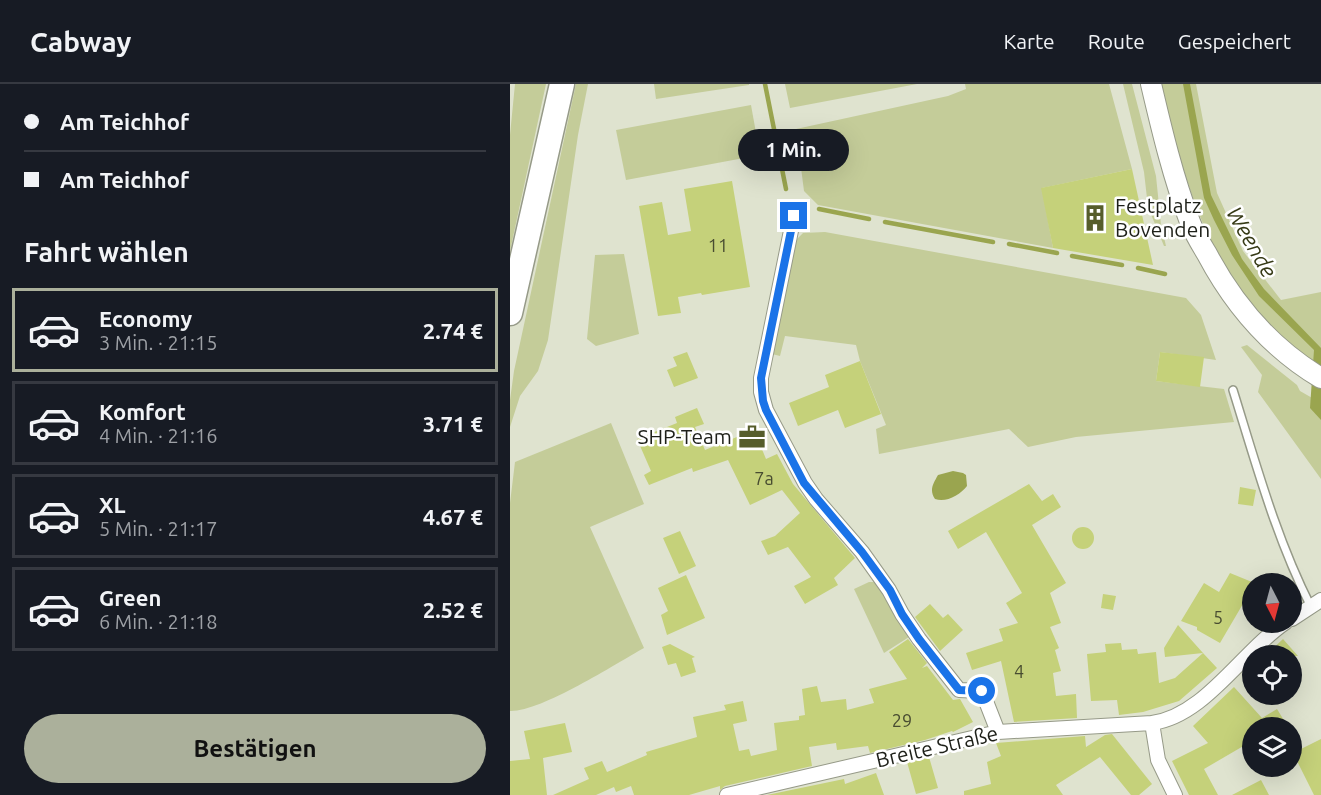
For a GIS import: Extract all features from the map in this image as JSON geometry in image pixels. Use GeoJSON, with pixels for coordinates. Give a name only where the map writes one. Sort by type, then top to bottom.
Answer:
{"type":"FeatureCollection","features":[{"type":"Feature","properties":{"kind":"highway"},"geometry":{"type":"LineString","coordinates":[[510,313],[562,84]]}},
{"type":"Feature","properties":{"kind":"main road"},"geometry":{"type":"LineString","coordinates":[[1151,84],[1170,162],[1191,224],[1218,274],[1248,317],[1263,334],[1289,356],[1321,378]]}},
{"type":"Feature","properties":{"kind":"street"},"geometry":{"type":"LineString","coordinates":[[794,216],[761,378],[766,410],[793,463],[816,499],[862,552],[890,590],[902,614],[919,639],[959,690],[982,691],[998,732]]}},
{"type":"Feature","properties":{"kind":"street"},"geometry":{"type":"LineString","coordinates":[[1302,612],[1316,603]]}},
{"type":"Feature","properties":{"kind":"street","name":"Breite Straße"},"geometry":{"type":"LineString","coordinates":[[727,795],[998,732],[1152,723],[1167,720],[1190,708],[1272,633]]}},
{"type":"Feature","properties":{"kind":"street"},"geometry":{"type":"LineString","coordinates":[[1152,723],[1158,760],[1172,794]]}},
{"type":"Feature","properties":{"kind":"lane"},"geometry":{"type":"LineString","coordinates":[[1233,390],[1280,540],[1293,572],[1316,603]]}},
{"type":"Feature","properties":{"kind":"shaded area"},"geometry":{"type":"Polygon","coordinates":[[[515,84],[546,84],[510,251],[510,135],[515,84]]]}},
{"type":"Feature","properties":{"kind":"shaded area"},"geometry":{"type":"Polygon","coordinates":[[[576,84],[588,84],[578,135],[548,340],[538,371],[520,396],[510,427],[510,400],[514,371],[576,84]]]}},
{"type":"Feature","properties":{"kind":"shaded area"},"geometry":{"type":"Polygon","coordinates":[[[654,84],[749,84],[749,85],[656,99],[654,84]]]}},
{"type":"Feature","properties":{"kind":"shaded area"},"geometry":{"type":"Polygon","coordinates":[[[785,84],[917,84],[790,108],[785,84]]]}},
{"type":"Feature","properties":{"kind":"shaded area"},"geometry":{"type":"Polygon","coordinates":[[[965,84],[1109,84],[1132,169],[1042,188],[1053,248],[818,205],[804,191],[796,129],[948,96],[966,89],[965,84]]]}},
{"type":"Feature","properties":{"kind":"shaded area"},"geometry":{"type":"Polygon","coordinates":[[[1123,84],[1132,84],[1156,176],[1161,225],[1166,246],[1164,246],[1148,207],[1144,172],[1123,84]]]}},
{"type":"Feature","properties":{"kind":"shaded area"},"geometry":{"type":"Polygon","coordinates":[[[1161,84],[1196,84],[1217,193],[1243,251],[1281,300],[1321,292],[1321,368],[1285,341],[1256,311],[1232,278],[1212,243],[1183,167],[1161,84]]]}},
{"type":"Feature","properties":{"kind":"shaded area"},"geometry":{"type":"Polygon","coordinates":[[[1183,84],[1190,84],[1211,195],[1242,259],[1264,289],[1321,348],[1321,420],[1310,408],[1314,350],[1259,296],[1232,255],[1204,198],[1183,84]]]}},
{"type":"Feature","properties":{"kind":"shaded area"},"geometry":{"type":"Polygon","coordinates":[[[751,105],[760,155],[626,180],[616,130],[751,105]]]}},
{"type":"Feature","properties":{"kind":"shaded area"},"geometry":{"type":"Polygon","coordinates":[[[825,232],[1186,298],[1201,315],[1216,360],[1160,352],[1156,381],[1224,389],[1234,422],[1076,437],[1028,447],[1009,429],[879,454],[876,429],[886,425],[860,361],[856,345],[785,336],[780,356],[772,354],[794,242],[803,233],[825,232]]]}},
{"type":"Feature","properties":{"kind":"shaded area"},"geometry":{"type":"Polygon","coordinates":[[[624,254],[639,334],[596,346],[587,339],[595,255],[624,254]]]}},
{"type":"Feature","properties":{"kind":"shaded area"},"geometry":{"type":"Polygon","coordinates":[[[1247,345],[1297,385],[1300,391],[1321,403],[1321,479],[1258,392],[1262,375],[1241,347],[1247,345]]]}},
{"type":"Feature","properties":{"kind":"shaded area"},"geometry":{"type":"Polygon","coordinates":[[[611,423],[644,504],[590,527],[644,648],[558,696],[540,704],[510,711],[510,503],[515,462],[611,423]]]}},
{"type":"Feature","properties":{"kind":"shaded area"},"geometry":{"type":"Polygon","coordinates":[[[953,471],[966,475],[967,486],[953,497],[944,500],[935,499],[932,490],[938,475],[953,471]]]}},
{"type":"Feature","properties":{"kind":"shaded area"},"geometry":{"type":"Polygon","coordinates":[[[869,582],[876,582],[882,589],[909,637],[884,653],[854,589],[869,582]]]}},
{"type":"Feature","properties":{"kind":"building","name":"Festplatz Bovenden"},"geometry":{"type":"Polygon","coordinates":[[[1132,169],[1153,265],[1053,248],[1041,188],[1132,169]]]}},
{"type":"Feature","properties":{"kind":"building"},"geometry":{"type":"Polygon","coordinates":[[[732,181],[750,287],[678,297],[681,313],[658,316],[639,206],[662,202],[668,235],[691,231],[684,189],[732,181]]]}},
{"type":"Feature","properties":{"kind":"building"},"geometry":{"type":"Polygon","coordinates":[[[687,352],[698,378],[674,387],[667,370],[677,366],[673,357],[687,352]]]}},
{"type":"Feature","properties":{"kind":"building"},"geometry":{"type":"Polygon","coordinates":[[[1160,352],[1204,357],[1200,387],[1156,381],[1160,352]]]}},
{"type":"Feature","properties":{"kind":"building"},"geometry":{"type":"Polygon","coordinates":[[[860,361],[881,414],[845,428],[838,410],[798,426],[789,403],[829,387],[825,375],[860,361]]]}},
{"type":"Feature","properties":{"kind":"building"},"geometry":{"type":"Polygon","coordinates":[[[697,408],[704,424],[695,427],[705,450],[754,430],[766,459],[777,454],[793,484],[855,558],[834,578],[838,585],[805,604],[794,586],[811,577],[788,547],[768,555],[761,541],[775,536],[800,513],[782,490],[750,505],[728,460],[693,472],[692,468],[649,485],[644,475],[651,471],[637,439],[677,423],[675,417],[697,408]]]}},
{"type":"Feature","properties":{"kind":"building"},"geometry":{"type":"Polygon","coordinates":[[[1029,484],[1042,501],[1053,494],[1061,507],[1032,525],[1066,583],[1050,593],[1061,623],[1050,627],[1059,648],[1055,650],[1061,671],[1053,673],[1056,696],[1076,694],[1077,718],[1014,722],[1001,661],[972,670],[966,653],[1003,641],[999,629],[1018,623],[1006,603],[1022,593],[986,532],[958,549],[948,531],[1029,484]]]}},
{"type":"Feature","properties":{"kind":"building"},"geometry":{"type":"Polygon","coordinates":[[[1240,487],[1256,490],[1253,506],[1238,504],[1240,487]]]}},
{"type":"Feature","properties":{"kind":"building"},"geometry":{"type":"Polygon","coordinates":[[[1083,527],[1091,530],[1094,538],[1091,546],[1083,549],[1075,546],[1072,538],[1075,530],[1083,527]]]}},
{"type":"Feature","properties":{"kind":"building"},"geometry":{"type":"Polygon","coordinates":[[[680,531],[696,566],[679,574],[663,538],[680,531]]]}},
{"type":"Feature","properties":{"kind":"building"},"geometry":{"type":"Polygon","coordinates":[[[1230,573],[1242,578],[1242,606],[1220,643],[1197,630],[1197,627],[1181,621],[1204,583],[1219,592],[1230,573]]]}},
{"type":"Feature","properties":{"kind":"building"},"geometry":{"type":"Polygon","coordinates":[[[686,575],[705,618],[667,635],[661,615],[668,611],[658,588],[686,575]]]}},
{"type":"Feature","properties":{"kind":"building"},"geometry":{"type":"Polygon","coordinates":[[[1103,594],[1116,596],[1113,610],[1101,608],[1103,594]]]}},
{"type":"Feature","properties":{"kind":"building"},"geometry":{"type":"Polygon","coordinates":[[[930,604],[943,618],[948,614],[963,630],[940,651],[915,617],[930,604]]]}},
{"type":"Feature","properties":{"kind":"building"},"geometry":{"type":"Polygon","coordinates":[[[1178,625],[1203,653],[1165,657],[1164,648],[1178,625]]]}},
{"type":"Feature","properties":{"kind":"building"},"geometry":{"type":"Polygon","coordinates":[[[908,639],[927,663],[922,668],[927,666],[953,700],[960,699],[973,722],[953,732],[870,753],[868,746],[837,750],[836,743],[809,747],[812,766],[725,786],[720,790],[720,786],[689,795],[634,795],[631,786],[616,792],[614,787],[596,795],[553,795],[589,779],[584,768],[602,761],[607,772],[647,755],[646,752],[697,737],[693,717],[726,710],[724,705],[743,701],[747,721],[733,724],[739,751],[749,749],[751,756],[777,750],[774,723],[799,720],[799,716],[805,715],[802,689],[817,686],[821,702],[846,699],[847,710],[874,703],[869,689],[907,679],[889,652],[908,639]]]}},
{"type":"Feature","properties":{"kind":"building"},"geometry":{"type":"Polygon","coordinates":[[[1283,639],[1288,645],[1277,645],[1283,639]]]}},
{"type":"Feature","properties":{"kind":"building"},"geometry":{"type":"Polygon","coordinates":[[[1121,643],[1122,650],[1137,649],[1138,654],[1156,652],[1159,683],[1175,678],[1203,653],[1217,668],[1179,701],[1143,712],[1119,715],[1117,700],[1091,701],[1087,654],[1106,652],[1105,644],[1121,643]]]}},
{"type":"Feature","properties":{"kind":"building"},"geometry":{"type":"Polygon","coordinates":[[[670,644],[695,657],[692,658],[696,672],[681,677],[676,663],[668,665],[662,647],[670,644]]]}},
{"type":"Feature","properties":{"kind":"building"},"geometry":{"type":"Polygon","coordinates":[[[1234,687],[1242,696],[1242,705],[1250,705],[1261,717],[1242,717],[1242,747],[1204,769],[1218,795],[1189,795],[1172,761],[1208,743],[1193,726],[1234,687]]]}},
{"type":"Feature","properties":{"kind":"building"},"geometry":{"type":"Polygon","coordinates":[[[1277,709],[1282,717],[1264,717],[1277,709]]]}},
{"type":"Feature","properties":{"kind":"building"},"geometry":{"type":"Polygon","coordinates":[[[565,723],[572,752],[543,758],[547,795],[510,795],[510,761],[530,759],[524,731],[565,723]]]}},
{"type":"Feature","properties":{"kind":"building"},"geometry":{"type":"Polygon","coordinates":[[[1112,734],[1152,784],[1139,795],[1131,795],[1100,757],[1056,785],[1063,795],[964,795],[964,791],[991,784],[987,762],[1001,756],[996,743],[1085,736],[1086,747],[1105,735],[1112,734]]]}},
{"type":"Feature","properties":{"kind":"building"},"geometry":{"type":"Polygon","coordinates":[[[1321,739],[1321,795],[1314,795],[1302,771],[1302,748],[1321,739]]]}},
{"type":"Feature","properties":{"kind":"building"},"geometry":{"type":"Polygon","coordinates":[[[929,757],[938,788],[916,794],[907,762],[929,757]]]}},
{"type":"Feature","properties":{"kind":"building"},"geometry":{"type":"Polygon","coordinates":[[[876,773],[884,795],[767,795],[844,779],[845,784],[876,773]]]}},
{"type":"Feature","properties":{"kind":"building"},"geometry":{"type":"Polygon","coordinates":[[[1261,780],[1269,795],[1232,795],[1261,780]]]}},
{"type":"Feature","properties":{"kind":"waterway"},"geometry":{"type":"LineString","coordinates":[[765,84],[786,189]]}},
{"type":"Feature","properties":{"kind":"waterway"},"geometry":{"type":"LineString","coordinates":[[819,209],[869,219]]}},
{"type":"Feature","properties":{"kind":"waterway"},"geometry":{"type":"LineString","coordinates":[[885,222],[993,242]]}},
{"type":"Feature","properties":{"kind":"waterway"},"geometry":{"type":"LineString","coordinates":[[1009,244],[1057,253]]}},
{"type":"Feature","properties":{"kind":"waterway"},"geometry":{"type":"LineString","coordinates":[[1072,256],[1122,265]]}},
{"type":"Feature","properties":{"kind":"waterway"},"geometry":{"type":"LineString","coordinates":[[1138,268],[1165,274]]}},
{"type":"Feature","properties":{"kind":"place","name":"Festplatz Bovenden"},"geometry":{"type":"Point","coordinates":[1095,218]}},
{"type":"Feature","properties":{"kind":"place","name":"SHP-Team"},"geometry":{"type":"Point","coordinates":[752,437]}},
{"type":"Feature","properties":{"kind":"route"},"geometry":{"type":"LineString","coordinates":[[794,216],[761,378],[766,410],[804,483],[862,552],[890,590],[902,614],[942,670],[959,690],[982,691]]}},
{"type":"Feature","properties":{"kind":"water label","name":"Weende"},"geometry":{"type":"Point","coordinates":[1252,242]}}]}
